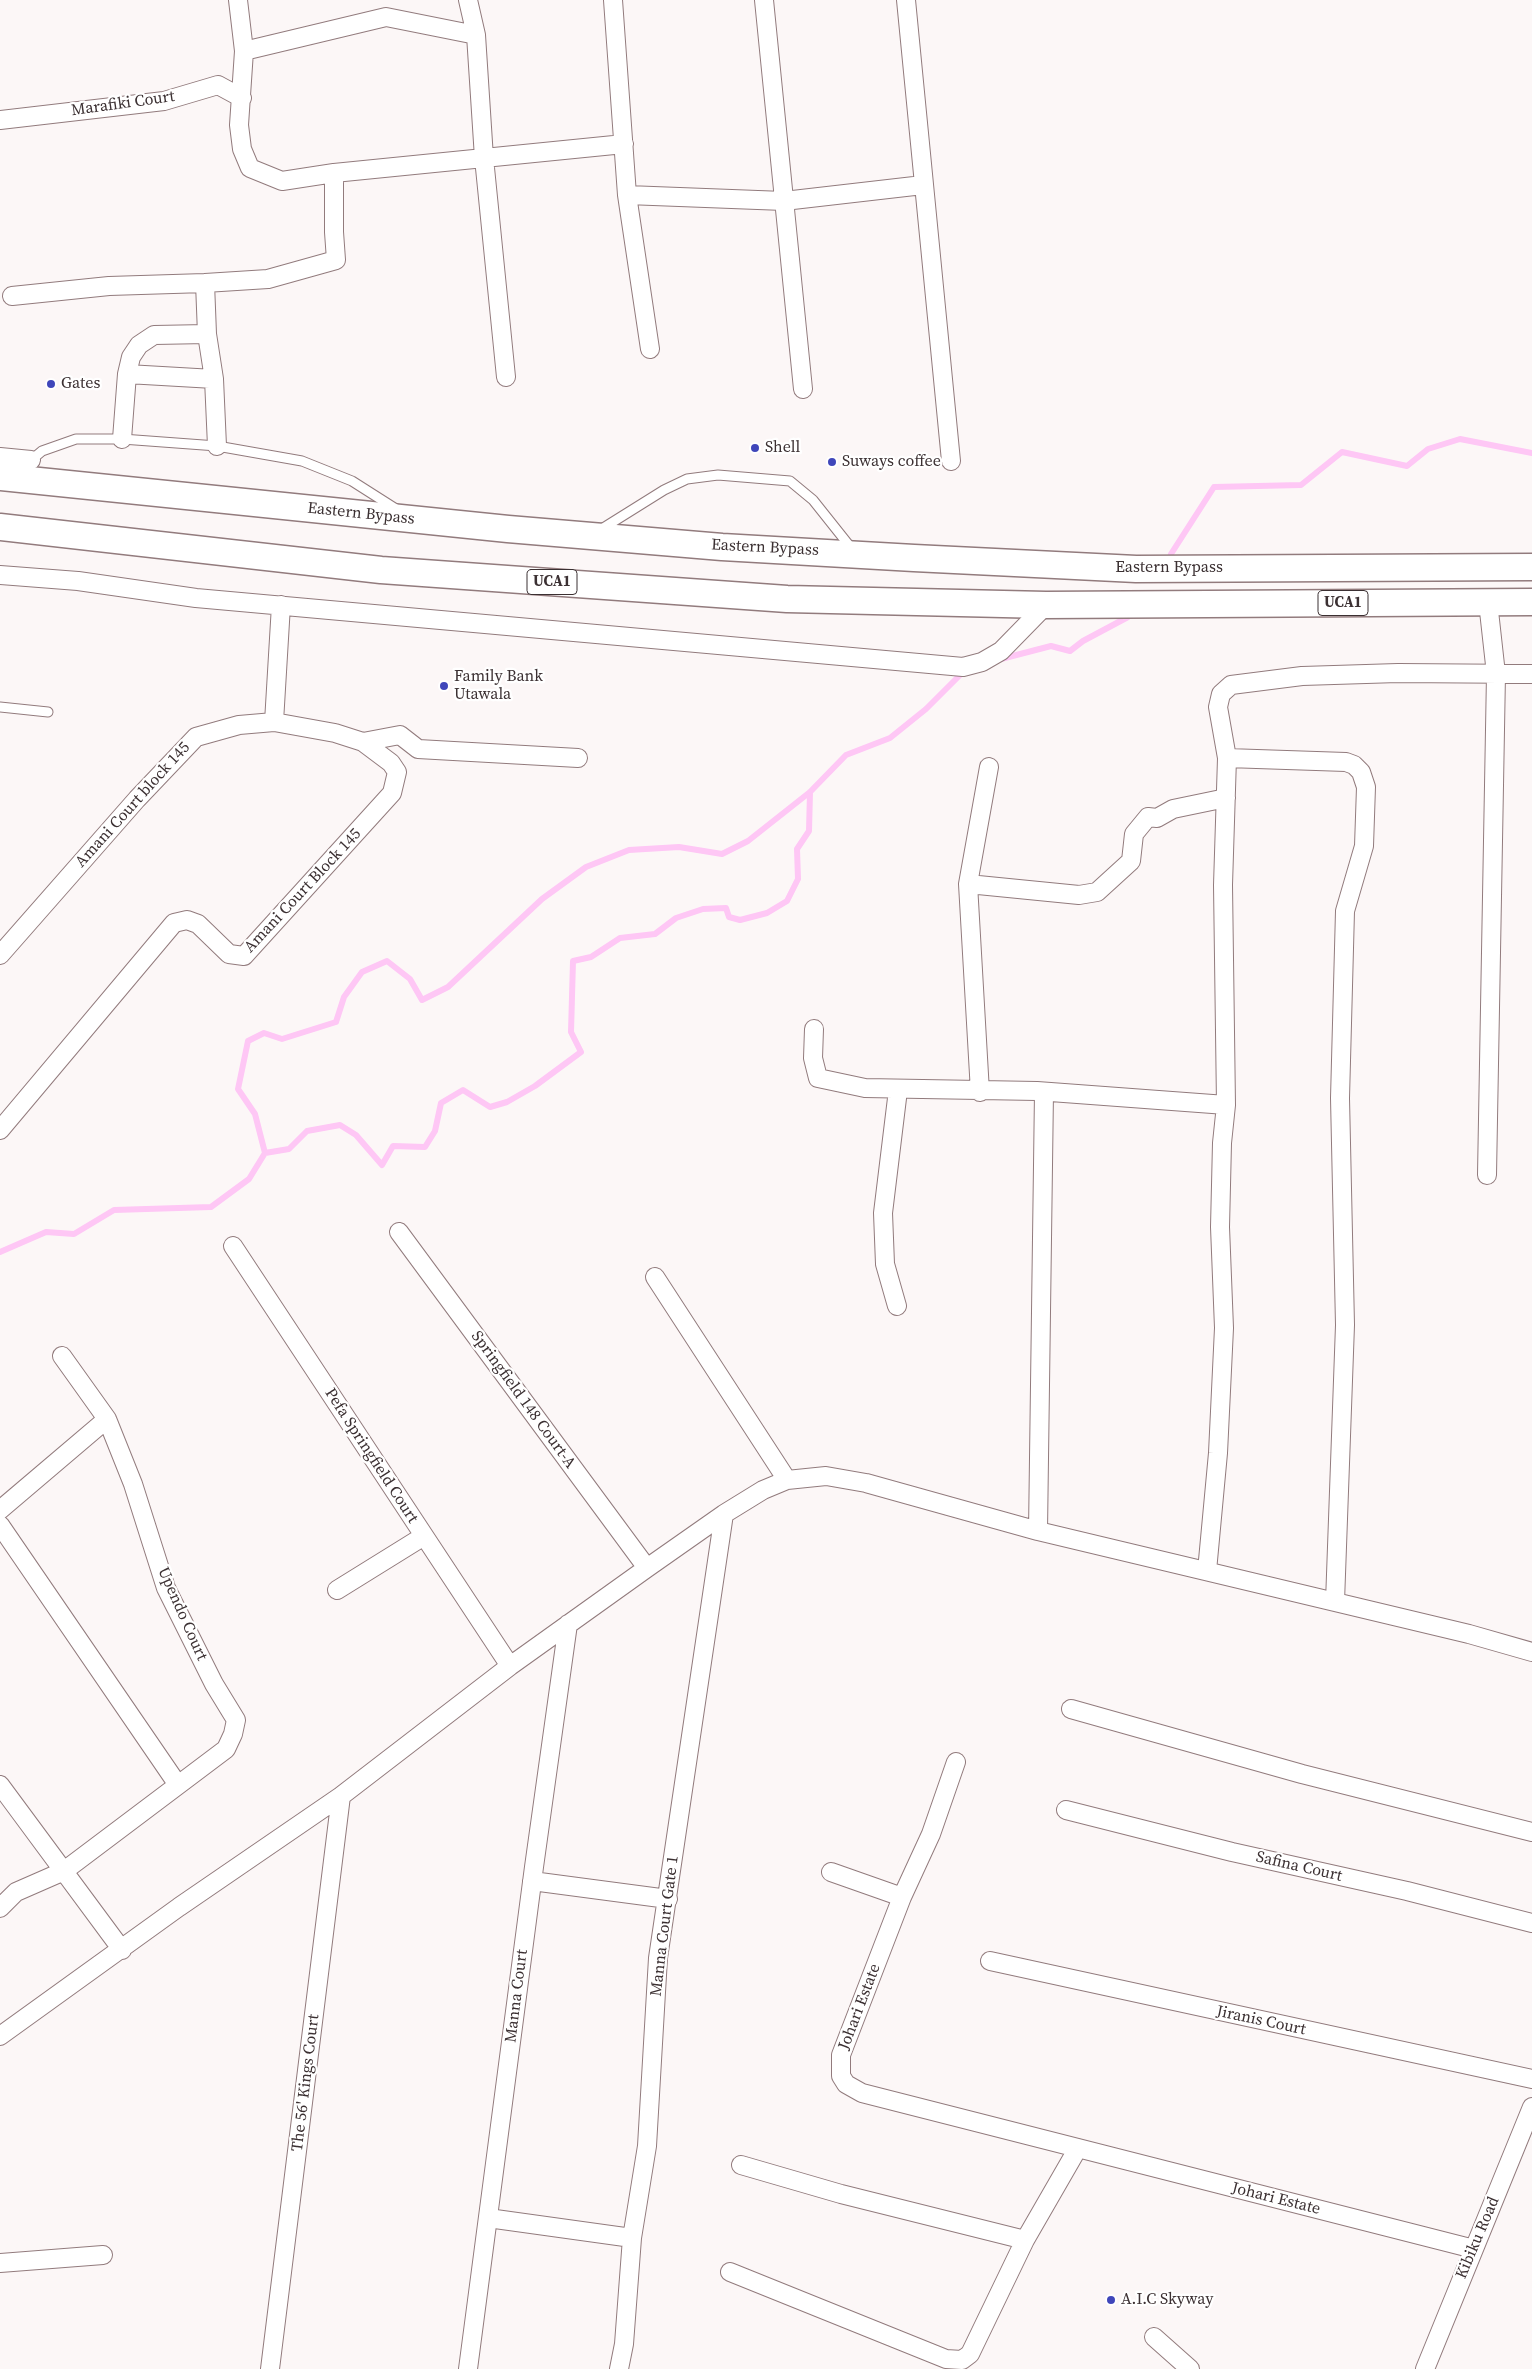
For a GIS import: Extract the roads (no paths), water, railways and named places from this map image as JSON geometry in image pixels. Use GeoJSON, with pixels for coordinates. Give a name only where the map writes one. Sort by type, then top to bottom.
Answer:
{"type":"FeatureCollection","features":[{"type":"Feature","properties":{"kind":"main road","name":"Eastern Bypass"},"geometry":{"type":"LineString","coordinates":[[3,471],[413,520],[722,547],[1136,568],[1532,567]]}},
{"type":"Feature","properties":{"kind":"main road","name":"UCA1"},"geometry":{"type":"LineString","coordinates":[[0,527],[381,570],[787,599],[1046,605],[1532,602]]}},
{"type":"Feature","properties":{"kind":"street"},"geometry":{"type":"LineString","coordinates":[[238,0],[244,51],[239,125],[242,149],[250,168],[282,181],[334,173],[624,144]]}},
{"type":"Feature","properties":{"kind":"street"},"geometry":{"type":"LineString","coordinates":[[468,0],[476,35],[484,158],[506,377]]}},
{"type":"Feature","properties":{"kind":"street"},"geometry":{"type":"LineString","coordinates":[[613,0],[627,195],[650,349]]}},
{"type":"Feature","properties":{"kind":"street"},"geometry":{"type":"LineString","coordinates":[[764,0],[803,389]]}},
{"type":"Feature","properties":{"kind":"street"},"geometry":{"type":"LineString","coordinates":[[906,0],[951,461]]}},
{"type":"Feature","properties":{"kind":"street"},"geometry":{"type":"LineString","coordinates":[[244,51],[387,8],[476,35]]}},
{"type":"Feature","properties":{"kind":"street","name":"Marafiki Court"},"geometry":{"type":"LineString","coordinates":[[0,120],[164,101],[218,85],[242,98]]}},
{"type":"Feature","properties":{"kind":"street"},"geometry":{"type":"LineString","coordinates":[[12,296],[109,286],[268,279],[336,260],[334,173]]}},
{"type":"Feature","properties":{"kind":"street"},"geometry":{"type":"LineString","coordinates":[[627,195],[784,201],[923,185]]}},
{"type":"Feature","properties":{"kind":"street"},"geometry":{"type":"LineString","coordinates":[[205,283],[207,334],[214,379],[217,446]]}},
{"type":"Feature","properties":{"kind":"street"},"geometry":{"type":"LineString","coordinates":[[122,439],[127,374],[132,357],[139,345],[148,337],[154,335],[207,334]]}},
{"type":"Feature","properties":{"kind":"street"},"geometry":{"type":"LineString","coordinates":[[127,374],[214,379]]}},
{"type":"Feature","properties":{"kind":"street"},"geometry":{"type":"LineString","coordinates":[[3,471],[30,460]]}},
{"type":"Feature","properties":{"kind":"street"},"geometry":{"type":"LineString","coordinates":[[0,575],[78,581],[196,598],[963,667],[982,662],[1001,651],[1046,605]]}},
{"type":"Feature","properties":{"kind":"street"},"geometry":{"type":"LineString","coordinates":[[1487,1175],[1496,674],[1488,602]]}},
{"type":"Feature","properties":{"kind":"street"},"geometry":{"type":"LineString","coordinates":[[274,722],[281,606]]}},
{"type":"Feature","properties":{"kind":"street"},"geometry":{"type":"LineString","coordinates":[[1207,1571],[1218,1453],[1224,1328],[1220,1227],[1222,1143],[1226,1105],[1223,885],[1227,758],[1218,707],[1221,694],[1232,685],[1302,676],[1398,673],[1532,674]]}},
{"type":"Feature","properties":{"kind":"street","name":"Amani Court Block 145"},"geometry":{"type":"LineString","coordinates":[[0,1130],[174,923],[187,920],[198,924],[230,954],[244,956],[253,949],[392,793],[397,772],[391,763],[363,742],[335,733],[274,722]]}},
{"type":"Feature","properties":{"kind":"street","name":"Amani Court block 145"},"geometry":{"type":"LineString","coordinates":[[0,954],[137,799],[196,737],[239,725],[274,722]]}},
{"type":"Feature","properties":{"kind":"street"},"geometry":{"type":"LineString","coordinates":[[363,742],[400,735],[418,749],[578,758]]}},
{"type":"Feature","properties":{"kind":"street"},"geometry":{"type":"LineString","coordinates":[[1227,758],[1346,762],[1354,765],[1360,772],[1366,787],[1364,846],[1345,910],[1340,1098],[1345,1325],[1335,1602]]}},
{"type":"Feature","properties":{"kind":"street"},"geometry":{"type":"LineString","coordinates":[[980,1092],[968,884],[989,767]]}},
{"type":"Feature","properties":{"kind":"street"},"geometry":{"type":"LineString","coordinates":[[968,884],[1079,895],[1097,892],[1131,860],[1134,834],[1148,817],[1157,818],[1173,809],[1226,798]]}},
{"type":"Feature","properties":{"kind":"street"},"geometry":{"type":"LineString","coordinates":[[814,1029],[813,1058],[818,1078],[865,1088],[1044,1092],[1226,1105]]}},
{"type":"Feature","properties":{"kind":"street"},"geometry":{"type":"LineString","coordinates":[[897,1306],[885,1264],[883,1213],[898,1090]]}},
{"type":"Feature","properties":{"kind":"street"},"geometry":{"type":"LineString","coordinates":[[1038,1531],[1044,1092]]}},
{"type":"Feature","properties":{"kind":"street","name":"Springfield 148 Court-A"},"geometry":{"type":"LineString","coordinates":[[399,1232],[647,1568]]}},
{"type":"Feature","properties":{"kind":"street","name":"Pefa Springfield Court"},"geometry":{"type":"LineString","coordinates":[[233,1246],[510,1666]]}},
{"type":"Feature","properties":{"kind":"street"},"geometry":{"type":"LineString","coordinates":[[655,1277],[787,1480]]}},
{"type":"Feature","properties":{"kind":"street","name":"Upendo Court"},"geometry":{"type":"LineString","coordinates":[[0,1908],[16,1892],[64,1871],[226,1749],[233,1734],[236,1720],[214,1684],[166,1588],[134,1484],[107,1420],[62,1356]]}},
{"type":"Feature","properties":{"kind":"street"},"geometry":{"type":"LineString","coordinates":[[0,1510],[107,1420]]}},
{"type":"Feature","properties":{"kind":"street"},"geometry":{"type":"LineString","coordinates":[[0,2036],[122,1950],[179,1907],[341,1796],[510,1666],[647,1568],[724,1514],[763,1490],[787,1480],[826,1476],[866,1483],[1038,1531],[1469,1634],[1532,1652]]}},
{"type":"Feature","properties":{"kind":"street","name":"Manna Court Gate 1"},"geometry":{"type":"LineString","coordinates":[[619,2369],[624,2344],[632,2238],[647,2146],[658,1958],[724,1514]]}},
{"type":"Feature","properties":{"kind":"street"},"geometry":{"type":"LineString","coordinates":[[0,1525],[178,1785]]}},
{"type":"Feature","properties":{"kind":"street"},"geometry":{"type":"LineString","coordinates":[[337,1590],[424,1536]]}},
{"type":"Feature","properties":{"kind":"street","name":"Manna Court"},"geometry":{"type":"LineString","coordinates":[[468,2369],[568,1624]]}},
{"type":"Feature","properties":{"kind":"street"},"geometry":{"type":"LineString","coordinates":[[1070,1709],[1302,1774],[1532,1832]]}},
{"type":"Feature","properties":{"kind":"street","name":"Johari Estate"},"geometry":{"type":"LineString","coordinates":[[956,1762],[931,1834],[902,1897],[841,2055],[842,2076],[846,2084],[862,2093],[1474,2249]]}},
{"type":"Feature","properties":{"kind":"street"},"geometry":{"type":"LineString","coordinates":[[0,1785],[122,1950]]}},
{"type":"Feature","properties":{"kind":"street","name":"The 56' Kings Court"},"geometry":{"type":"LineString","coordinates":[[270,2369],[341,1796]]}},
{"type":"Feature","properties":{"kind":"street","name":"Safina Court"},"geometry":{"type":"LineString","coordinates":[[1066,1810],[1232,1852],[1407,1891],[1532,1923]]}},
{"type":"Feature","properties":{"kind":"street"},"geometry":{"type":"LineString","coordinates":[[831,1872],[902,1897]]}},
{"type":"Feature","properties":{"kind":"street"},"geometry":{"type":"LineString","coordinates":[[532,1881],[668,1899]]}},
{"type":"Feature","properties":{"kind":"street","name":"Jiranis Court"},"geometry":{"type":"LineString","coordinates":[[990,1961],[1532,2079]]}},
{"type":"Feature","properties":{"kind":"street","name":"Kibiku Road"},"geometry":{"type":"LineString","coordinates":[[1426,2369],[1532,2107]]}},
{"type":"Feature","properties":{"kind":"street"},"geometry":{"type":"LineString","coordinates":[[730,2272],[946,2359],[962,2360],[970,2354],[1025,2240],[1078,2148]]}},
{"type":"Feature","properties":{"kind":"street"},"geometry":{"type":"LineString","coordinates":[[740,2165],[842,2194],[1025,2240]]}},
{"type":"Feature","properties":{"kind":"street"},"geometry":{"type":"LineString","coordinates":[[488,2218],[632,2238]]}},
{"type":"Feature","properties":{"kind":"street"},"geometry":{"type":"LineString","coordinates":[[0,2263],[104,2254]]}},
{"type":"Feature","properties":{"kind":"street"},"geometry":{"type":"LineString","coordinates":[[1154,2337],[1190,2369]]}},
{"type":"Feature","properties":{"kind":"lane"},"geometry":{"type":"LineString","coordinates":[[30,460],[42,451],[76,439],[122,439],[217,446],[302,461],[352,481],[413,520]]}},
{"type":"Feature","properties":{"kind":"lane"},"geometry":{"type":"LineString","coordinates":[[590,536],[664,490],[687,479],[718,475],[790,481],[813,500],[856,553]]}},
{"type":"Feature","properties":{"kind":"lane"},"geometry":{"type":"LineString","coordinates":[[0,707],[48,712]]}},
{"type":"Feature","properties":{"kind":"waterway"},"geometry":{"type":"LineString","coordinates":[[1171,554],[1214,487],[1301,485],[1342,452],[1407,466],[1428,449],[1460,439],[1532,453]]}},
{"type":"Feature","properties":{"kind":"waterway"},"geometry":{"type":"LineString","coordinates":[[1001,659],[1051,646],[1070,651],[1083,641],[1128,617]]}},
{"type":"Feature","properties":{"kind":"waterway"},"geometry":{"type":"LineString","coordinates":[[0,1252],[46,1232],[74,1234],[114,1210],[211,1207],[249,1179],[265,1153],[255,1114],[238,1089],[248,1041],[264,1033],[282,1039],[336,1022],[344,997],[362,972],[387,961],[410,979],[422,1000],[448,987],[542,899],[586,867],[629,850],[679,847],[722,854],[748,841],[810,792],[846,755],[890,738],[926,709],[965,670]]}},
{"type":"Feature","properties":{"kind":"waterway"},"geometry":{"type":"LineString","coordinates":[[265,1153],[289,1149],[307,1131],[340,1125],[356,1135],[382,1165],[393,1146],[425,1147],[435,1131],[441,1103],[463,1090],[490,1107],[507,1102],[535,1086],[581,1052],[571,1032],[573,961],[591,957],[620,938],[655,934],[676,918],[703,909],[726,908],[729,917],[740,920],[767,913],[787,901],[798,879],[797,849],[809,831],[810,792]]}},
{"type":"Feature","properties":{"kind":"place","name":"Gates"},"geometry":{"type":"Point","coordinates":[51,384]}},
{"type":"Feature","properties":{"kind":"place","name":"Shell"},"geometry":{"type":"Point","coordinates":[755,448]}},
{"type":"Feature","properties":{"kind":"place","name":"Suways coffee"},"geometry":{"type":"Point","coordinates":[832,462]}},
{"type":"Feature","properties":{"kind":"place","name":"Family Bank Utawala"},"geometry":{"type":"Point","coordinates":[444,686]}},
{"type":"Feature","properties":{"kind":"place","name":"A.I.C Skyway"},"geometry":{"type":"Point","coordinates":[1111,2300]}}]}
